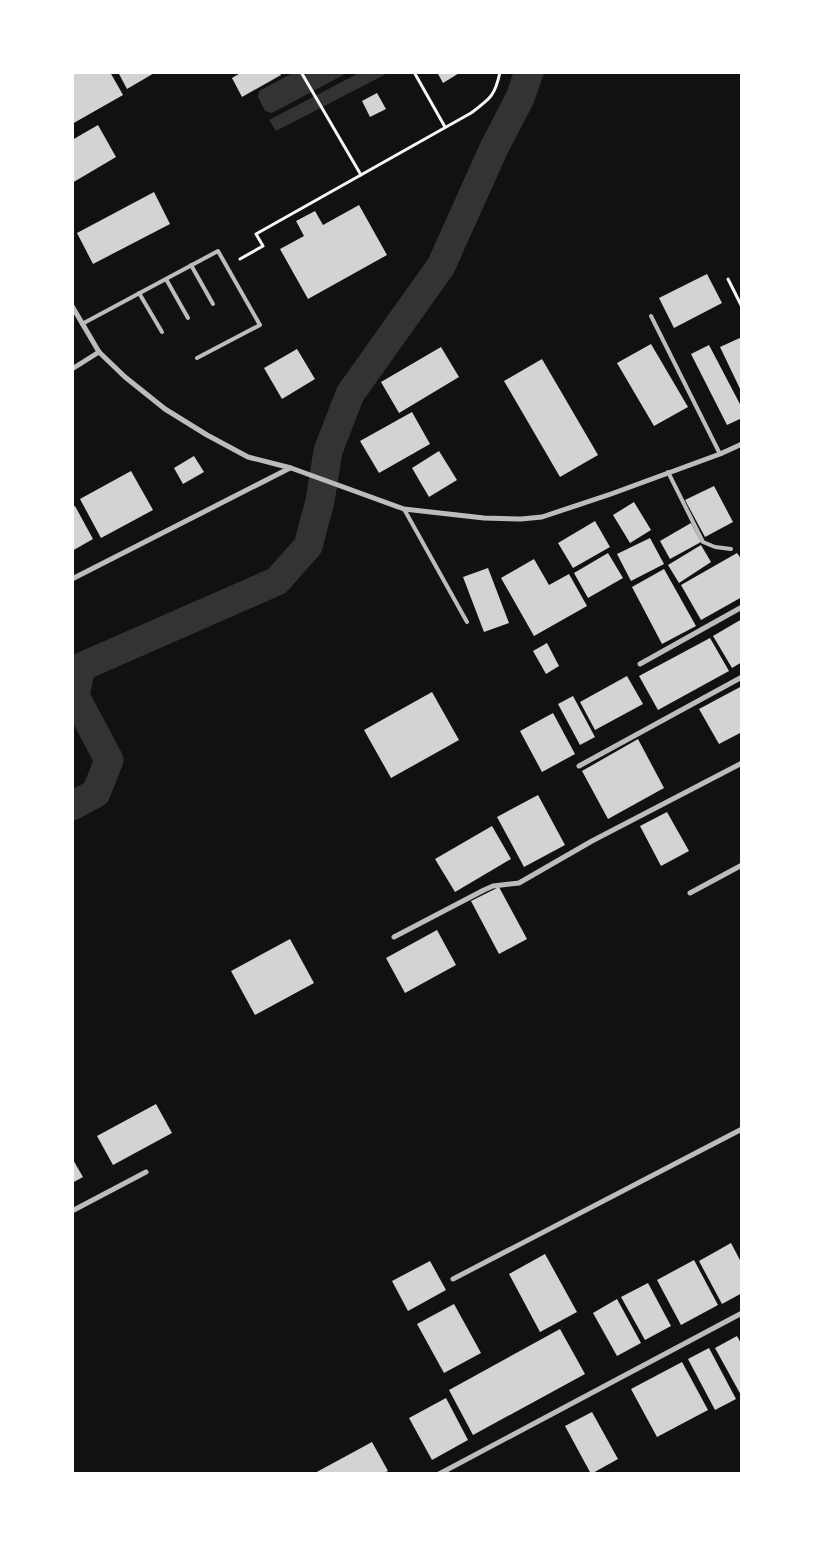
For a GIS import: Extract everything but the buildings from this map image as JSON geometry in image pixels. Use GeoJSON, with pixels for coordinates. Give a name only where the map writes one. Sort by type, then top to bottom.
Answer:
{"type":"FeatureCollection","features":[{"type":"Feature","properties":{"kind":"street"},"geometry":{"type":"LineString","coordinates":[[72,306],[99,352],[165,409],[207,435],[248,457],[291,468],[404,508],[484,518],[521,519],[542,517],[611,494],[742,444]]}},
{"type":"Feature","properties":{"kind":"street"},"geometry":{"type":"LineString","coordinates":[[72,369],[99,352]]}},
{"type":"Feature","properties":{"kind":"street"},"geometry":{"type":"LineString","coordinates":[[72,579],[291,468]]}},
{"type":"Feature","properties":{"kind":"street"},"geometry":{"type":"LineString","coordinates":[[640,664],[742,607]]}},
{"type":"Feature","properties":{"kind":"street"},"geometry":{"type":"LineString","coordinates":[[579,766],[742,677]]}},
{"type":"Feature","properties":{"kind":"street"},"geometry":{"type":"LineString","coordinates":[[394,937],[493,886],[519,883],[592,841],[742,763]]}},
{"type":"Feature","properties":{"kind":"street"},"geometry":{"type":"LineString","coordinates":[[690,893],[742,865]]}},
{"type":"Feature","properties":{"kind":"street"},"geometry":{"type":"LineString","coordinates":[[453,1279],[742,1129]]}},
{"type":"Feature","properties":{"kind":"street"},"geometry":{"type":"LineString","coordinates":[[72,1211],[146,1172]]}},
{"type":"Feature","properties":{"kind":"street"},"geometry":{"type":"LineString","coordinates":[[439,1474],[742,1313]]}},
{"type":"Feature","properties":{"kind":"lane"},"geometry":{"type":"LineString","coordinates":[[82,324],[218,251],[260,325],[197,358]]}},
{"type":"Feature","properties":{"kind":"lane"},"geometry":{"type":"LineString","coordinates":[[191,265],[213,304]]}},
{"type":"Feature","properties":{"kind":"lane"},"geometry":{"type":"LineString","coordinates":[[166,279],[188,318]]}},
{"type":"Feature","properties":{"kind":"lane"},"geometry":{"type":"LineString","coordinates":[[140,293],[162,332]]}},
{"type":"Feature","properties":{"kind":"lane"},"geometry":{"type":"LineString","coordinates":[[651,316],[720,454]]}},
{"type":"Feature","properties":{"kind":"lane"},"geometry":{"type":"LineString","coordinates":[[668,472],[703,542],[715,547],[731,549]]}},
{"type":"Feature","properties":{"kind":"lane"},"geometry":{"type":"LineString","coordinates":[[404,508],[467,622]]}},
{"type":"Feature","properties":{"kind":"path"},"geometry":{"type":"LineString","coordinates":[[301,72],[361,175]]}},
{"type":"Feature","properties":{"kind":"path"},"geometry":{"type":"LineString","coordinates":[[227,266],[263,246],[256,234],[471,113],[488,101],[496,90],[500,72]]}},
{"type":"Feature","properties":{"kind":"path"},"geometry":{"type":"LineString","coordinates":[[415,74],[445,127]]}},
{"type":"Feature","properties":{"kind":"path"},"geometry":{"type":"LineString","coordinates":[[728,279],[742,307]]}},
{"type":"Feature","properties":{"kind":"shaded area"},"geometry":{"type":"Polygon","coordinates":[[[293,73],[347,73],[272,113],[265,111],[258,97],[259,91],[293,73]]]}},
{"type":"Feature","properties":{"kind":"shaded area"},"geometry":{"type":"Polygon","coordinates":[[[359,73],[388,73],[276,131],[269,120],[359,73]]]}},
{"type":"Feature","properties":{"kind":"waterway"},"geometry":{"type":"LineString","coordinates":[[72,806],[96,793],[109,760],[75,696],[81,667],[277,581],[308,546],[320,501],[328,451],[350,394],[441,266],[494,148],[520,98],[529,72]]}}]}
